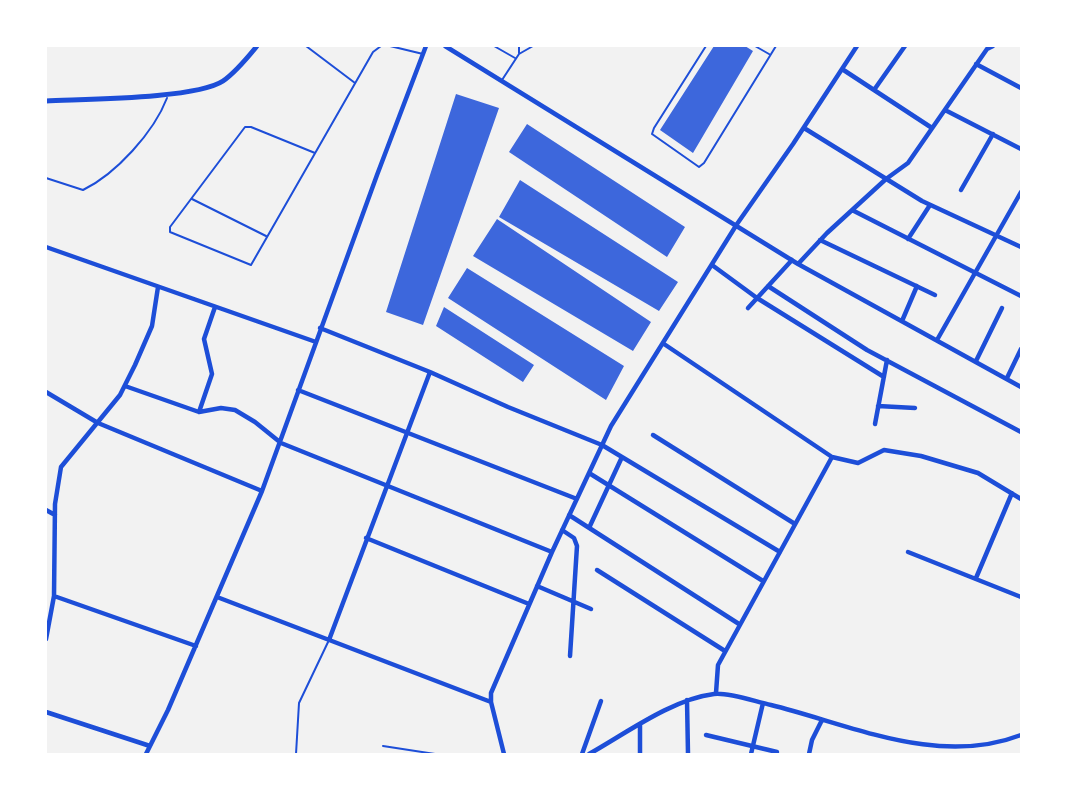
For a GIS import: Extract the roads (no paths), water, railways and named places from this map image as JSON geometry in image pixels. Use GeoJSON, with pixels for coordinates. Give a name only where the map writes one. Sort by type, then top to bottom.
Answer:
{"type":"FeatureCollection","features":[{"type":"Feature","properties":{"kind":"street"},"geometry":{"type":"LineString","coordinates":[[46,101],[207,89],[223,81],[257,46]]}},
{"type":"Feature","properties":{"kind":"street"},"geometry":{"type":"LineString","coordinates":[[146,754],[196,646],[281,443],[320,328],[426,46]]}},
{"type":"Feature","properties":{"kind":"street"},"geometry":{"type":"LineString","coordinates":[[445,46],[798,264],[1021,387]]}},
{"type":"Feature","properties":{"kind":"street"},"geometry":{"type":"LineString","coordinates":[[504,754],[491,693],[528,604],[611,426],[737,224],[858,46]]}},
{"type":"Feature","properties":{"kind":"street"},"geometry":{"type":"LineString","coordinates":[[874,90],[905,46]]}},
{"type":"Feature","properties":{"kind":"street"},"geometry":{"type":"LineString","coordinates":[[798,264],[852,210],[908,163],[976,64],[987,49],[993,46]]}},
{"type":"Feature","properties":{"kind":"street"},"geometry":{"type":"LineString","coordinates":[[976,64],[1021,88]]}},
{"type":"Feature","properties":{"kind":"street"},"geometry":{"type":"LineString","coordinates":[[842,69],[932,128]]}},
{"type":"Feature","properties":{"kind":"street"},"geometry":{"type":"LineString","coordinates":[[944,110],[1021,149]]}},
{"type":"Feature","properties":{"kind":"street"},"geometry":{"type":"LineString","coordinates":[[804,128],[930,205],[1021,247]]}},
{"type":"Feature","properties":{"kind":"street"},"geometry":{"type":"LineString","coordinates":[[961,190],[993,134]]}},
{"type":"Feature","properties":{"kind":"street"},"geometry":{"type":"LineString","coordinates":[[937,340],[1021,192]]}},
{"type":"Feature","properties":{"kind":"street"},"geometry":{"type":"LineString","coordinates":[[908,239],[930,205]]}},
{"type":"Feature","properties":{"kind":"street"},"geometry":{"type":"LineString","coordinates":[[852,210],[1021,296]]}},
{"type":"Feature","properties":{"kind":"street"},"geometry":{"type":"LineString","coordinates":[[820,240],[935,295]]}},
{"type":"Feature","properties":{"kind":"street"},"geometry":{"type":"LineString","coordinates":[[46,247],[316,342]]}},
{"type":"Feature","properties":{"kind":"street"},"geometry":{"type":"LineString","coordinates":[[748,307],[792,260]]}},
{"type":"Feature","properties":{"kind":"street"},"geometry":{"type":"LineString","coordinates":[[712,265],[757,298],[884,377]]}},
{"type":"Feature","properties":{"kind":"street"},"geometry":{"type":"LineString","coordinates":[[46,639],[54,596],[56,492],[61,467],[125,386],[152,326],[158,286]]}},
{"type":"Feature","properties":{"kind":"street"},"geometry":{"type":"LineString","coordinates":[[768,286],[833,329],[1021,432]]}},
{"type":"Feature","properties":{"kind":"street"},"geometry":{"type":"LineString","coordinates":[[902,321],[916,286]]}},
{"type":"Feature","properties":{"kind":"street"},"geometry":{"type":"LineString","coordinates":[[198,412],[212,374],[204,339],[215,307]]}},
{"type":"Feature","properties":{"kind":"street"},"geometry":{"type":"LineString","coordinates":[[976,361],[1002,308]]}},
{"type":"Feature","properties":{"kind":"street"},"geometry":{"type":"LineString","coordinates":[[320,328],[602,445],[779,552]]}},
{"type":"Feature","properties":{"kind":"street"},"geometry":{"type":"LineString","coordinates":[[664,344],[832,457],[858,463],[884,450],[921,456],[978,474],[1021,499]]}},
{"type":"Feature","properties":{"kind":"street"},"geometry":{"type":"LineString","coordinates":[[1007,378],[1021,349]]}},
{"type":"Feature","properties":{"kind":"street"},"geometry":{"type":"LineString","coordinates":[[875,424],[887,360]]}},
{"type":"Feature","properties":{"kind":"street"},"geometry":{"type":"LineString","coordinates":[[329,640],[430,372]]}},
{"type":"Feature","properties":{"kind":"street"},"geometry":{"type":"LineString","coordinates":[[125,386],[198,412],[221,408],[235,410],[281,443],[552,552]]}},
{"type":"Feature","properties":{"kind":"street"},"geometry":{"type":"LineString","coordinates":[[298,390],[577,499]]}},
{"type":"Feature","properties":{"kind":"street"},"geometry":{"type":"LineString","coordinates":[[46,392],[98,423],[262,491]]}},
{"type":"Feature","properties":{"kind":"street"},"geometry":{"type":"LineString","coordinates":[[878,407],[915,408]]}},
{"type":"Feature","properties":{"kind":"street"},"geometry":{"type":"LineString","coordinates":[[653,435],[795,524]]}},
{"type":"Feature","properties":{"kind":"street"},"geometry":{"type":"LineString","coordinates":[[589,528],[622,457]]}},
{"type":"Feature","properties":{"kind":"street"},"geometry":{"type":"LineString","coordinates":[[716,693],[718,664],[832,457]]}},
{"type":"Feature","properties":{"kind":"street"},"geometry":{"type":"LineString","coordinates":[[589,473],[763,581]]}},
{"type":"Feature","properties":{"kind":"street"},"geometry":{"type":"LineString","coordinates":[[976,578],[1012,493]]}},
{"type":"Feature","properties":{"kind":"street"},"geometry":{"type":"LineString","coordinates":[[46,510],[55,515]]}},
{"type":"Feature","properties":{"kind":"street"},"geometry":{"type":"LineString","coordinates":[[569,515],[739,624]]}},
{"type":"Feature","properties":{"kind":"street"},"geometry":{"type":"LineString","coordinates":[[562,530],[574,538],[577,546],[570,656]]}},
{"type":"Feature","properties":{"kind":"street"},"geometry":{"type":"LineString","coordinates":[[366,538],[528,604]]}},
{"type":"Feature","properties":{"kind":"street"},"geometry":{"type":"LineString","coordinates":[[908,552],[1021,597]]}},
{"type":"Feature","properties":{"kind":"street"},"geometry":{"type":"LineString","coordinates":[[597,570],[725,651]]}},
{"type":"Feature","properties":{"kind":"street"},"geometry":{"type":"LineString","coordinates":[[537,586],[592,610]]}},
{"type":"Feature","properties":{"kind":"street"},"geometry":{"type":"LineString","coordinates":[[54,596],[196,646]]}},
{"type":"Feature","properties":{"kind":"street"},"geometry":{"type":"LineString","coordinates":[[217,597],[491,702]]}},
{"type":"Feature","properties":{"kind":"street"},"geometry":{"type":"LineString","coordinates":[[593,753],[687,700],[716,693],[915,743],[975,747],[1021,735]]}},
{"type":"Feature","properties":{"kind":"street"},"geometry":{"type":"LineString","coordinates":[[687,700],[688,754]]}},
{"type":"Feature","properties":{"kind":"street"},"geometry":{"type":"LineString","coordinates":[[582,754],[601,701]]}},
{"type":"Feature","properties":{"kind":"street"},"geometry":{"type":"LineString","coordinates":[[751,754],[763,703]]}},
{"type":"Feature","properties":{"kind":"street"},"geometry":{"type":"LineString","coordinates":[[46,712],[150,746]]}},
{"type":"Feature","properties":{"kind":"street"},"geometry":{"type":"LineString","coordinates":[[809,754],[812,740],[822,720]]}},
{"type":"Feature","properties":{"kind":"street"},"geometry":{"type":"LineString","coordinates":[[640,725],[640,754]]}},
{"type":"Feature","properties":{"kind":"street"},"geometry":{"type":"LineString","coordinates":[[706,736],[777,752]]}},
{"type":"Feature","properties":{"kind":"street"},"geometry":{"type":"LineString","coordinates":[[968,754],[975,747]]}},
{"type":"Feature","properties":{"kind":"lane"},"geometry":{"type":"LineString","coordinates":[[306,46],[355,83]]}},
{"type":"Feature","properties":{"kind":"lane"},"geometry":{"type":"LineString","coordinates":[[315,153],[245,127],[170,227],[170,232],[249,266],[253,264],[373,52],[381,46]]}},
{"type":"Feature","properties":{"kind":"lane"},"geometry":{"type":"LineString","coordinates":[[390,46],[423,54]]}},
{"type":"Feature","properties":{"kind":"lane"},"geometry":{"type":"LineString","coordinates":[[494,46],[516,58]]}},
{"type":"Feature","properties":{"kind":"lane"},"geometry":{"type":"LineString","coordinates":[[519,46],[519,54]]}},
{"type":"Feature","properties":{"kind":"lane"},"geometry":{"type":"LineString","coordinates":[[502,80],[519,54],[533,46]]}},
{"type":"Feature","properties":{"kind":"lane"},"geometry":{"type":"LineString","coordinates":[[706,46],[652,134],[699,167],[776,46]]}},
{"type":"Feature","properties":{"kind":"lane"},"geometry":{"type":"LineString","coordinates":[[755,46],[770,55]]}},
{"type":"Feature","properties":{"kind":"lane"},"geometry":{"type":"LineString","coordinates":[[46,178],[83,190],[110,173],[160,112],[168,94]]}},
{"type":"Feature","properties":{"kind":"lane"},"geometry":{"type":"LineString","coordinates":[[191,198],[267,236]]}},
{"type":"Feature","properties":{"kind":"lane"},"geometry":{"type":"LineString","coordinates":[[296,754],[299,703],[329,640]]}},
{"type":"Feature","properties":{"kind":"lane"},"geometry":{"type":"LineString","coordinates":[[383,746],[435,754]]}}]}
